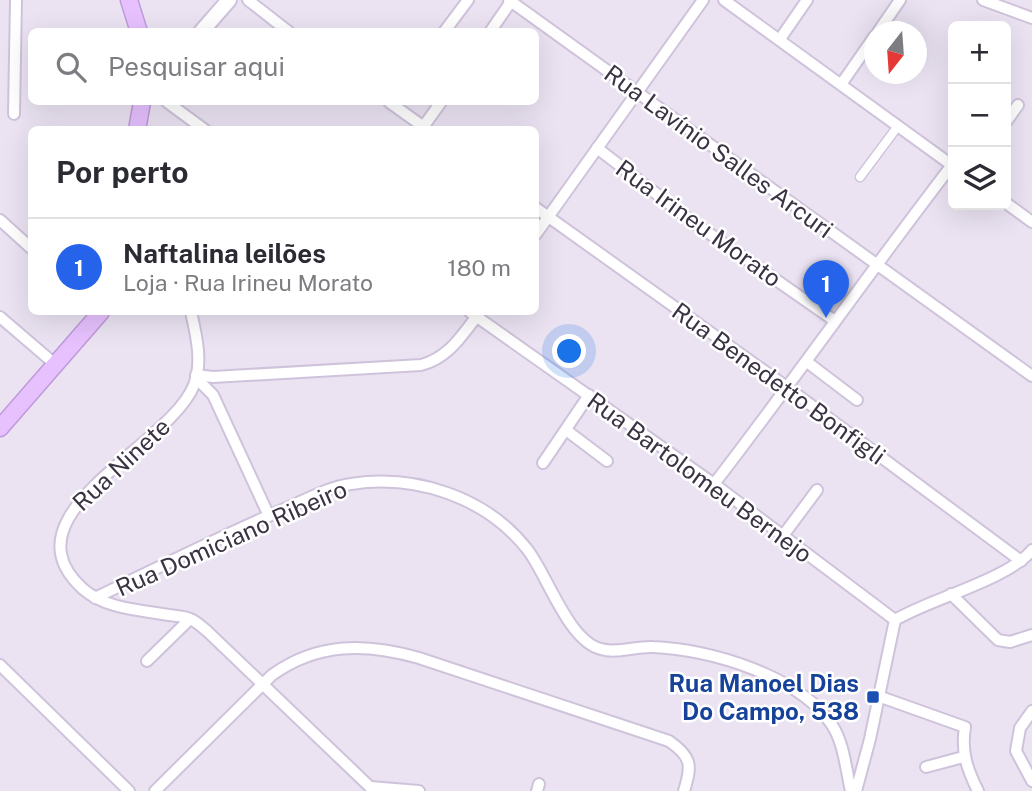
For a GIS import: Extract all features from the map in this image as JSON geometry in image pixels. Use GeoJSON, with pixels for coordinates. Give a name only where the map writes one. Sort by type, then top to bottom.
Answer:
{"type":"FeatureCollection","features":[{"type":"Feature","properties":{"kind":"main road"},"geometry":{"type":"LineString","coordinates":[[130,0],[138,28]]}},
{"type":"Feature","properties":{"kind":"main road"},"geometry":{"type":"LineString","coordinates":[[138,126],[141,105]]}},
{"type":"Feature","properties":{"kind":"main road"},"geometry":{"type":"LineString","coordinates":[[0,428],[97,315]]}},
{"type":"Feature","properties":{"kind":"street"},"geometry":{"type":"LineString","coordinates":[[14,114],[16,0]]}},
{"type":"Feature","properties":{"kind":"street"},"geometry":{"type":"LineString","coordinates":[[204,28],[229,0]]}},
{"type":"Feature","properties":{"kind":"street"},"geometry":{"type":"LineString","coordinates":[[248,0],[284,28]]}},
{"type":"Feature","properties":{"kind":"street"},"geometry":{"type":"LineString","coordinates":[[447,28],[468,0]]}},
{"type":"Feature","properties":{"kind":"street"},"geometry":{"type":"LineString","coordinates":[[539,230],[703,0]]}},
{"type":"Feature","properties":{"kind":"street"},"geometry":{"type":"LineString","coordinates":[[724,0],[948,161]]}},
{"type":"Feature","properties":{"kind":"street"},"geometry":{"type":"LineString","coordinates":[[780,39],[807,0]]}},
{"type":"Feature","properties":{"kind":"street"},"geometry":{"type":"LineString","coordinates":[[886,21],[900,0]]}},
{"type":"Feature","properties":{"kind":"street"},"geometry":{"type":"LineString","coordinates":[[983,0],[1032,18]]}},
{"type":"Feature","properties":{"kind":"street"},"geometry":{"type":"LineString","coordinates":[[493,28],[510,1]]}},
{"type":"Feature","properties":{"kind":"street","name":"Rua Lavínio Salles Arcuri"},"geometry":{"type":"LineString","coordinates":[[510,1],[1032,376]]}},
{"type":"Feature","properties":{"kind":"street"},"geometry":{"type":"LineString","coordinates":[[842,83],[864,51]]}},
{"type":"Feature","properties":{"kind":"street"},"geometry":{"type":"LineString","coordinates":[[171,105],[200,126]]}},
{"type":"Feature","properties":{"kind":"street"},"geometry":{"type":"LineString","coordinates":[[393,105],[420,126]]}},
{"type":"Feature","properties":{"kind":"street"},"geometry":{"type":"LineString","coordinates":[[426,126],[439,105]]}},
{"type":"Feature","properties":{"kind":"street"},"geometry":{"type":"LineString","coordinates":[[1011,115],[1018,105]]}},
{"type":"Feature","properties":{"kind":"street"},"geometry":{"type":"LineString","coordinates":[[860,177],[898,126]]}},
{"type":"Feature","properties":{"kind":"street","name":"Rua Irineu Morato"},"geometry":{"type":"LineString","coordinates":[[597,148],[693,222],[835,321]]}},
{"type":"Feature","properties":{"kind":"street"},"geometry":{"type":"LineString","coordinates":[[714,484],[788,388],[876,264],[948,171]]}},
{"type":"Feature","properties":{"kind":"street"},"geometry":{"type":"LineString","coordinates":[[1011,207],[1032,222]]}},
{"type":"Feature","properties":{"kind":"street","name":"Rua Benedetto Bonfigli"},"geometry":{"type":"LineString","coordinates":[[539,210],[788,388],[1021,561]]}},
{"type":"Feature","properties":{"kind":"street"},"geometry":{"type":"LineString","coordinates":[[0,220],[28,245]]}},
{"type":"Feature","properties":{"kind":"street","name":"Rua Ninete"},"geometry":{"type":"LineString","coordinates":[[192,315],[197,338],[196,376],[187,398],[72,508],[61,525],[58,544],[60,557],[67,572],[95,598],[121,607],[190,619],[207,631],[370,789]]}},
{"type":"Feature","properties":{"kind":"street"},"geometry":{"type":"LineString","coordinates":[[196,376],[421,365],[435,362],[446,355],[474,315]]}},
{"type":"Feature","properties":{"kind":"street","name":"Rua Bartolomeu Bernejo"},"geometry":{"type":"LineString","coordinates":[[478,315],[714,484],[895,620]]}},
{"type":"Feature","properties":{"kind":"street"},"geometry":{"type":"LineString","coordinates":[[0,317],[55,365]]}},
{"type":"Feature","properties":{"kind":"street"},"geometry":{"type":"LineString","coordinates":[[807,362],[857,400]]}},
{"type":"Feature","properties":{"kind":"street"},"geometry":{"type":"LineString","coordinates":[[196,376],[213,395],[269,516]]}},
{"type":"Feature","properties":{"kind":"street"},"geometry":{"type":"LineString","coordinates":[[544,463],[589,395]]}},
{"type":"Feature","properties":{"kind":"street"},"geometry":{"type":"LineString","coordinates":[[566,430],[607,460]]}},
{"type":"Feature","properties":{"kind":"street","name":"Rua Domiciano Ribeiro"},"geometry":{"type":"LineString","coordinates":[[95,598],[269,516],[349,484],[383,481],[417,485],[453,494],[497,518],[514,533],[530,553],[569,620],[583,639],[594,647],[602,650],[655,647],[699,654],[754,668],[803,694],[834,727],[851,791]]}},
{"type":"Feature","properties":{"kind":"street"},"geometry":{"type":"LineString","coordinates":[[782,537],[817,490]]}},
{"type":"Feature","properties":{"kind":"street"},"geometry":{"type":"LineString","coordinates":[[856,791],[895,620],[1021,561],[1032,550]]}},
{"type":"Feature","properties":{"kind":"street"},"geometry":{"type":"LineString","coordinates":[[951,594],[998,640],[1010,642],[1032,635]]}},
{"type":"Feature","properties":{"kind":"street"},"geometry":{"type":"LineString","coordinates":[[147,661],[190,619]]}},
{"type":"Feature","properties":{"kind":"street"},"geometry":{"type":"LineString","coordinates":[[155,791],[272,675],[290,663],[317,653],[353,648],[392,650],[669,741],[687,757],[690,767],[684,791]]}},
{"type":"Feature","properties":{"kind":"street"},"geometry":{"type":"LineString","coordinates":[[0,665],[129,791]]}},
{"type":"Feature","properties":{"kind":"street"},"geometry":{"type":"LineString","coordinates":[[878,696],[965,727],[962,741],[964,757],[978,791]]}},
{"type":"Feature","properties":{"kind":"street"},"geometry":{"type":"LineString","coordinates":[[1032,711],[1020,728],[1016,751],[1032,781]]}},
{"type":"Feature","properties":{"kind":"street"},"geometry":{"type":"LineString","coordinates":[[926,767],[964,757]]}},
{"type":"Feature","properties":{"kind":"street"},"geometry":{"type":"LineString","coordinates":[[370,789],[419,791]]}},
{"type":"Feature","properties":{"kind":"place","name":"Naftalina leilões"},"geometry":{"type":"Point","coordinates":[826,318]}},
{"type":"Feature","properties":{"kind":"place","name":"Rua Manoel Dias Do Campo, 538"},"geometry":{"type":"Point","coordinates":[873,697]}}]}
